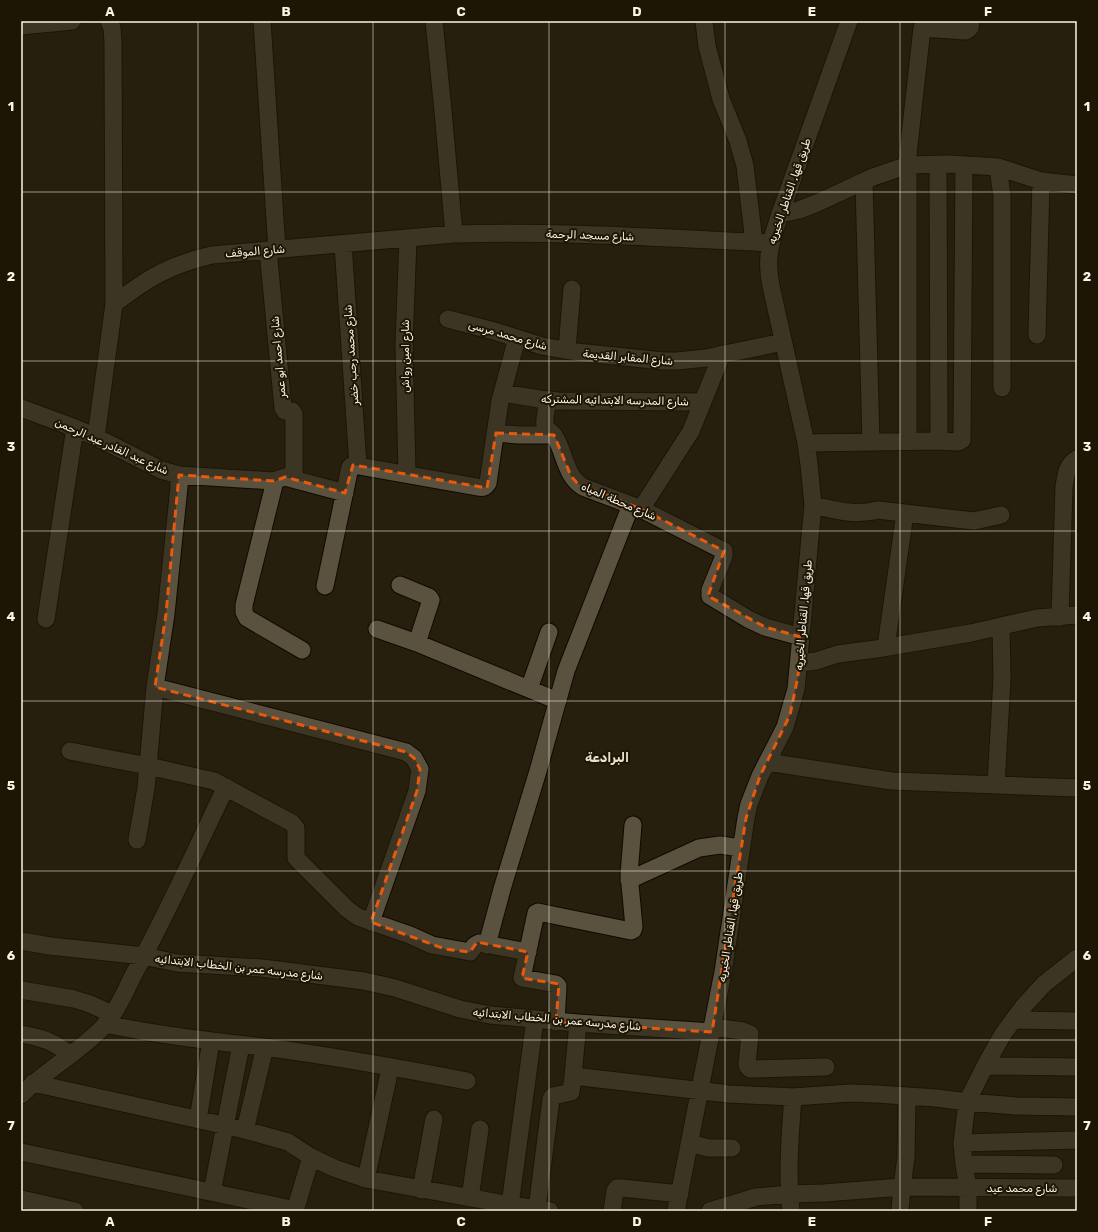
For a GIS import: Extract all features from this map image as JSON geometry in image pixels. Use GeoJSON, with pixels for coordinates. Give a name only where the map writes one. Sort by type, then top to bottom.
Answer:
{"type":"FeatureCollection","features":[{"type":"Feature","properties":{"kind":"street"},"geometry":{"type":"LineString","coordinates":[[21,26],[72,21]]}},
{"type":"Feature","properties":{"kind":"street"},"geometry":{"type":"LineString","coordinates":[[96,437],[114,304],[113,42],[112,28],[109,21]]}},
{"type":"Feature","properties":{"kind":"street"},"geometry":{"type":"LineString","coordinates":[[262,21],[273,250]]}},
{"type":"Feature","properties":{"kind":"street"},"geometry":{"type":"LineString","coordinates":[[434,21],[454,234]]}},
{"type":"Feature","properties":{"kind":"street"},"geometry":{"type":"LineString","coordinates":[[704,21],[708,46],[721,99],[738,141],[762,242]]}},
{"type":"Feature","properties":{"kind":"street","name":"طريق قها, القناطر الخيريه"},"geometry":{"type":"LineString","coordinates":[[676,1211],[713,1030],[731,926],[741,848],[749,804],[757,782],[790,715],[796,690],[799,663],[812,505],[810,471],[806,443],[768,273],[768,260],[762,242],[780,214],[849,21]]}},
{"type":"Feature","properties":{"kind":"street"},"geometry":{"type":"LineString","coordinates":[[908,441],[908,154],[922,28],[966,31],[970,28],[971,21]]}},
{"type":"Feature","properties":{"kind":"street"},"geometry":{"type":"LineString","coordinates":[[938,164],[939,440]]}},
{"type":"Feature","properties":{"kind":"street"},"geometry":{"type":"LineString","coordinates":[[780,214],[799,210],[889,171],[908,165],[949,164],[998,168],[1041,181],[1077,185]]}},
{"type":"Feature","properties":{"kind":"street"},"geometry":{"type":"LineString","coordinates":[[806,443],[939,440],[960,442],[963,438],[964,165]]}},
{"type":"Feature","properties":{"kind":"street"},"geometry":{"type":"LineString","coordinates":[[998,168],[1002,196],[1002,388]]}},
{"type":"Feature","properties":{"kind":"street"},"geometry":{"type":"LineString","coordinates":[[1037,335],[1041,181]]}},
{"type":"Feature","properties":{"kind":"street"},"geometry":{"type":"LineString","coordinates":[[864,182],[871,442]]}},
{"type":"Feature","properties":{"kind":"street","name":"شارع مسجد الرحمة"},"geometry":{"type":"LineString","coordinates":[[408,238],[454,234],[522,233],[762,242]]}},
{"type":"Feature","properties":{"kind":"street","name":"شارع الموقف"},"geometry":{"type":"LineString","coordinates":[[114,304],[150,278],[169,268],[190,260],[212,255],[408,238]]}},
{"type":"Feature","properties":{"kind":"street","name":"شارع امين رواش"},"geometry":{"type":"LineString","coordinates":[[407,474],[404,344],[408,238]]}},
{"type":"Feature","properties":{"kind":"street","name":"شارع محمد رجب خضر"},"geometry":{"type":"LineString","coordinates":[[343,244],[358,465]]}},
{"type":"Feature","properties":{"kind":"street","name":"شارع احمد ابو عمر"},"geometry":{"type":"LineString","coordinates":[[273,250],[283,408],[285,411],[292,411],[294,414],[294,479]]}},
{"type":"Feature","properties":{"kind":"street"},"geometry":{"type":"LineString","coordinates":[[567,350],[572,289]]}},
{"type":"Feature","properties":{"kind":"street","name":"شارع محمد مرسى"},"geometry":{"type":"LineString","coordinates":[[448,319],[542,346],[567,350]]}},
{"type":"Feature","properties":{"kind":"street"},"geometry":{"type":"LineString","coordinates":[[326,586],[350,467],[353,465],[484,488],[488,483],[500,401],[517,338]]}},
{"type":"Feature","properties":{"kind":"street","name":"شارع المقابر القديمة"},"geometry":{"type":"LineString","coordinates":[[567,350],[663,361],[692,360],[783,342]]}},
{"type":"Feature","properties":{"kind":"street"},"geometry":{"type":"LineString","coordinates":[[488,945],[502,889],[566,671],[576,644],[636,507],[687,440],[722,354]]}},
{"type":"Feature","properties":{"kind":"street","name":"شارع المدرسه الابتدائيه المشتركه"},"geometry":{"type":"LineString","coordinates":[[503,392],[548,400],[703,402]]}},
{"type":"Feature","properties":{"kind":"street","name":"شارع محطة المياه"},"geometry":{"type":"LineString","coordinates":[[548,400],[545,424],[548,430],[554,435],[571,476],[578,484],[636,507],[724,551],[724,556],[710,590],[710,596],[748,619],[765,627],[801,637]]}},
{"type":"Feature","properties":{"kind":"street","name":"شارع عبد القادر عبد الرحمن"},"geometry":{"type":"LineString","coordinates":[[21,409],[75,428],[161,470],[179,475],[276,481],[285,477],[345,493]]}},
{"type":"Feature","properties":{"kind":"street"},"geometry":{"type":"LineString","coordinates":[[46,619],[75,428]]}},
{"type":"Feature","properties":{"kind":"street"},"geometry":{"type":"LineString","coordinates":[[496,433],[518,435],[554,435]]}},
{"type":"Feature","properties":{"kind":"street"},"geometry":{"type":"LineString","coordinates":[[1060,616],[1064,487],[1067,470],[1072,462],[1077,459]]}},
{"type":"Feature","properties":{"kind":"street"},"geometry":{"type":"LineString","coordinates":[[137,840],[146,788],[155,687],[166,614],[179,475]]}},
{"type":"Feature","properties":{"kind":"street"},"geometry":{"type":"LineString","coordinates":[[276,481],[244,605],[244,612],[247,618],[302,650]]}},
{"type":"Feature","properties":{"kind":"street"},"geometry":{"type":"LineString","coordinates":[[812,505],[837,512],[870,512],[878,510],[974,521],[1001,515]]}},
{"type":"Feature","properties":{"kind":"street"},"geometry":{"type":"LineString","coordinates":[[886,647],[905,513]]}},
{"type":"Feature","properties":{"kind":"street"},"geometry":{"type":"LineString","coordinates":[[400,585],[429,596],[431,600],[417,644]]}},
{"type":"Feature","properties":{"kind":"street"},"geometry":{"type":"LineString","coordinates":[[799,663],[816,661],[838,654],[971,633],[1037,618],[1077,615]]}},
{"type":"Feature","properties":{"kind":"street"},"geometry":{"type":"LineString","coordinates":[[996,785],[1002,679],[1001,626]]}},
{"type":"Feature","properties":{"kind":"street"},"geometry":{"type":"LineString","coordinates":[[377,629],[558,701]]}},
{"type":"Feature","properties":{"kind":"street"},"geometry":{"type":"LineString","coordinates":[[530,689],[549,632]]}},
{"type":"Feature","properties":{"kind":"street"},"geometry":{"type":"LineString","coordinates":[[155,687],[406,752],[414,758],[420,769],[417,791],[370,922]]}},
{"type":"Feature","properties":{"kind":"street"},"geometry":{"type":"LineString","coordinates":[[70,751],[203,778],[226,787],[292,823],[296,828],[295,855],[297,860],[352,913],[370,922],[410,935],[426,943],[445,948],[470,952],[477,943],[528,952]]}},
{"type":"Feature","properties":{"kind":"street"},"geometry":{"type":"LineString","coordinates":[[767,762],[892,781],[1077,788]]}},
{"type":"Feature","properties":{"kind":"street"},"geometry":{"type":"LineString","coordinates":[[21,1095],[33,1083],[70,1055],[109,1019],[144,956],[226,787]]}},
{"type":"Feature","properties":{"kind":"street"},"geometry":{"type":"LineString","coordinates":[[556,1022],[558,986],[556,984],[522,978],[536,913],[538,912],[631,931],[633,930],[634,926],[629,880],[633,825]]}},
{"type":"Feature","properties":{"kind":"street"},"geometry":{"type":"LineString","coordinates":[[629,880],[699,848],[720,845],[741,848]]}},
{"type":"Feature","properties":{"kind":"street","name":"شارع مدرسه عمر بن الخطاب الابتدائيه"},"geometry":{"type":"LineString","coordinates":[[21,941],[50,946],[144,956],[177,962],[268,968],[364,981],[395,988],[472,1012],[535,1020],[578,1024],[743,1031],[750,1034],[747,1064],[750,1069],[826,1067]]}},
{"type":"Feature","properties":{"kind":"street"},"geometry":{"type":"LineString","coordinates":[[968,1211],[968,1188],[962,1143],[967,1102],[1003,1034],[1023,1007],[1044,984],[1077,958]]}},
{"type":"Feature","properties":{"kind":"street"},"geometry":{"type":"LineString","coordinates":[[21,990],[74,999],[90,1004],[109,1019],[211,1041],[265,1047],[390,1066],[467,1081]]}},
{"type":"Feature","properties":{"kind":"street"},"geometry":{"type":"LineString","coordinates":[[510,1205],[535,1020]]}},
{"type":"Feature","properties":{"kind":"street"},"geometry":{"type":"LineString","coordinates":[[1014,1020],[1077,1021]]}},
{"type":"Feature","properties":{"kind":"street"},"geometry":{"type":"LineString","coordinates":[[33,1083],[224,1125],[288,1142],[311,1157],[334,1168],[366,1179],[421,1190],[544,1210],[551,1099],[553,1096],[571,1092],[578,1024]]}},
{"type":"Feature","properties":{"kind":"street"},"geometry":{"type":"LineString","coordinates":[[21,1034],[52,1042],[70,1055]]}},
{"type":"Feature","properties":{"kind":"street"},"geometry":{"type":"LineString","coordinates":[[198,1119],[211,1041]]}},
{"type":"Feature","properties":{"kind":"street"},"geometry":{"type":"LineString","coordinates":[[212,1192],[241,1045]]}},
{"type":"Feature","properties":{"kind":"street"},"geometry":{"type":"LineString","coordinates":[[245,1130],[265,1047]]}},
{"type":"Feature","properties":{"kind":"street"},"geometry":{"type":"LineString","coordinates":[[985,1066],[1077,1067]]}},
{"type":"Feature","properties":{"kind":"street"},"geometry":{"type":"LineString","coordinates":[[573,1076],[729,1094],[793,1097],[851,1093],[936,1098],[1016,1106],[1077,1107]]}},
{"type":"Feature","properties":{"kind":"street"},"geometry":{"type":"LineString","coordinates":[[366,1179],[388,1078]]}},
{"type":"Feature","properties":{"kind":"street"},"geometry":{"type":"LineString","coordinates":[[900,1211],[906,1157],[907,1096]]}},
{"type":"Feature","properties":{"kind":"street"},"geometry":{"type":"LineString","coordinates":[[791,1211],[791,1123],[793,1097]]}},
{"type":"Feature","properties":{"kind":"street"},"geometry":{"type":"LineString","coordinates":[[421,1190],[434,1119]]}},
{"type":"Feature","properties":{"kind":"street"},"geometry":{"type":"LineString","coordinates":[[470,1198],[480,1129]]}},
{"type":"Feature","properties":{"kind":"street"},"geometry":{"type":"LineString","coordinates":[[962,1143],[1077,1140]]}},
{"type":"Feature","properties":{"kind":"street"},"geometry":{"type":"LineString","coordinates":[[690,1143],[708,1148],[732,1148]]}},
{"type":"Feature","properties":{"kind":"street"},"geometry":{"type":"LineString","coordinates":[[21,1152],[296,1211],[311,1157]]}},
{"type":"Feature","properties":{"kind":"street"},"geometry":{"type":"LineString","coordinates":[[964,1164],[1054,1164]]}},
{"type":"Feature","properties":{"kind":"street","name":"شارع محمد عيد"},"geometry":{"type":"LineString","coordinates":[[710,1211],[756,1197],[790,1194],[902,1187],[1077,1188]]}},
{"type":"Feature","properties":{"kind":"street"},"geometry":{"type":"LineString","coordinates":[[612,1211],[615,1191],[617,1188],[680,1194]]}},
{"type":"Feature","properties":{"kind":"street"},"geometry":{"type":"LineString","coordinates":[[21,1199],[75,1211]]}},
{"type":"Feature","properties":{"kind":"highlighted area"},"geometry":{"type":"Polygon","coordinates":[[[496,433],[554,435],[571,476],[578,484],[641,509],[724,551],[708,596],[765,627],[801,637],[798,676],[790,715],[760,776],[746,818],[712,1032],[556,1022],[559,984],[522,978],[528,952],[477,942],[470,952],[445,949],[371,922],[417,791],[420,769],[414,758],[406,752],[155,687],[166,614],[179,475],[275,481],[285,477],[345,493],[353,465],[487,488],[496,433]]]}},
{"type":"Feature","properties":{"kind":"district","name":"البرادعة"},"geometry":{"type":"Point","coordinates":[607,757]}}]}
